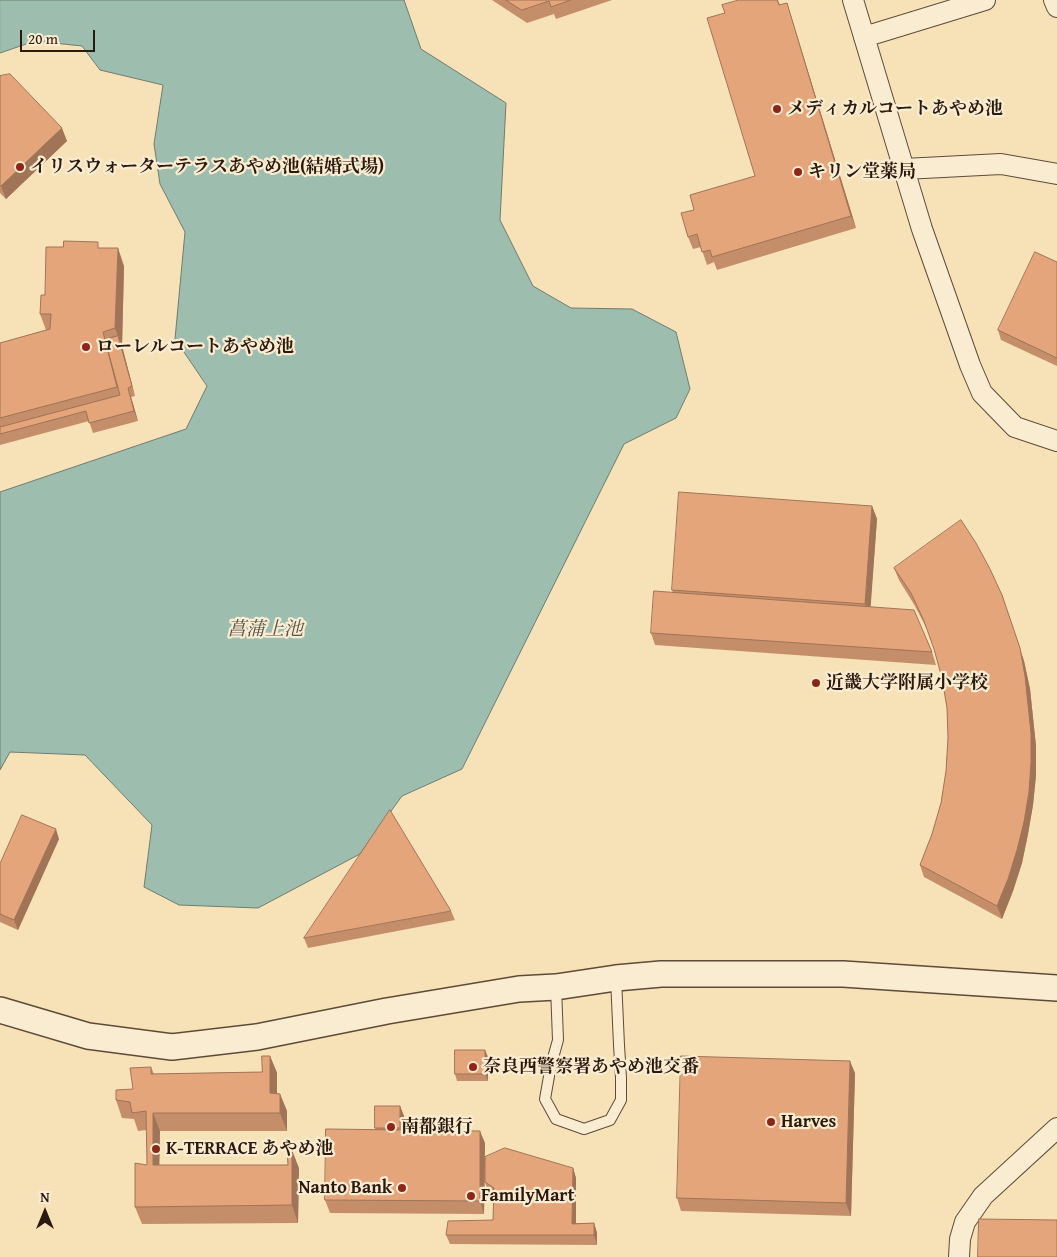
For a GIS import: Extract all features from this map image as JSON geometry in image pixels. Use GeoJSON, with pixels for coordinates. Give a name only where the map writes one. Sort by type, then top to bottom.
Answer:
{"type":"FeatureCollection","features":[{"type":"Feature","properties":{"kind":"street"},"geometry":{"type":"LineString","coordinates":[[853,0],[925,238],[970,365],[982,393],[1015,427],[1057,442]]}},
{"type":"Feature","properties":{"kind":"street"},"geometry":{"type":"LineString","coordinates":[[864,38],[985,0]]}},
{"type":"Feature","properties":{"kind":"street"},"geometry":{"type":"LineString","coordinates":[[1054,0],[1057,7]]}},
{"type":"Feature","properties":{"kind":"street"},"geometry":{"type":"LineString","coordinates":[[904,169],[1001,164],[1057,174]]}},
{"type":"Feature","properties":{"kind":"street"},"geometry":{"type":"LineString","coordinates":[[0,1010],[88,1036],[172,1047],[257,1037],[387,1011],[518,989],[556,987],[616,978],[661,974],[843,974],[1057,988]]}},
{"type":"Feature","properties":{"kind":"street"},"geometry":{"type":"LineString","coordinates":[[960,1248],[965,1222],[983,1196],[1057,1128]]}},
{"type":"Feature","properties":{"kind":"lane"},"geometry":{"type":"LineString","coordinates":[[556,987],[558,1040],[545,1099],[556,1119],[584,1129],[610,1120],[621,1100],[622,1078],[616,978]]}},
{"type":"Feature","properties":{"kind":"water","name":"菖蒲上池"},"geometry":{"type":"Polygon","coordinates":[[[0,0],[404,0],[421,49],[506,103],[500,220],[533,286],[571,308],[632,309],[676,332],[690,389],[676,418],[624,444],[462,769],[402,796],[360,854],[258,908],[179,905],[144,887],[152,825],[85,755],[10,752],[0,770],[0,492],[186,429],[207,386],[175,339],[185,232],[160,184],[154,144],[163,85],[100,70],[82,46],[35,41],[0,53],[0,0]]]}},
{"type":"Feature","properties":{"kind":"building"},"geometry":{"type":"Polygon","coordinates":[[[506,0],[571,0],[551,7],[549,1],[522,10],[506,0]]]}},
{"type":"Feature","properties":{"kind":"building","name":"メディカルコートあやめ池"},"geometry":{"type":"Polygon","coordinates":[[[739,0],[777,0],[779,5],[787,3],[851,216],[712,257],[710,250],[702,252],[697,234],[688,237],[681,213],[694,210],[690,195],[755,176],[707,18],[725,13],[722,5],[739,0]]]}},
{"type":"Feature","properties":{"kind":"building","name":"イリスウォーターテラスあやめ池(結婚式場)"},"geometry":{"type":"Polygon","coordinates":[[[10,74],[62,128],[1,186],[0,76],[10,74]]]}},
{"type":"Feature","properties":{"kind":"building","name":"ローレルコートあやめ池"},"geometry":{"type":"Polygon","coordinates":[[[64,241],[98,242],[98,248],[118,248],[115,328],[103,332],[117,387],[0,418],[0,343],[50,329],[51,314],[40,314],[41,295],[45,295],[46,247],[63,247],[64,241]]]}},
{"type":"Feature","properties":{"kind":"building"},"geometry":{"type":"Polygon","coordinates":[[[1035,252],[1057,262],[1057,358],[998,330],[1035,252]]]}},
{"type":"Feature","properties":{"kind":"building"},"geometry":{"type":"Polygon","coordinates":[[[118,336],[132,386],[128,388],[134,411],[89,423],[86,411],[0,434],[0,427],[120,395],[105,340],[118,336]]]}},
{"type":"Feature","properties":{"kind":"building"},"geometry":{"type":"Polygon","coordinates":[[[679,492],[872,506],[865,604],[672,590],[679,492]]]}},
{"type":"Feature","properties":{"kind":"building"},"geometry":{"type":"Polygon","coordinates":[[[961,520],[976,543],[1002,595],[1020,648],[1031,733],[1029,792],[1024,822],[1008,879],[997,906],[920,865],[941,803],[946,771],[947,708],[942,678],[924,621],[911,593],[894,568],[961,520]]]}},
{"type":"Feature","properties":{"kind":"building"},"geometry":{"type":"Polygon","coordinates":[[[654,591],[914,610],[932,652],[651,633],[654,591]]]}},
{"type":"Feature","properties":{"kind":"building"},"geometry":{"type":"Polygon","coordinates":[[[390,810],[451,911],[304,938],[390,810]]]}},
{"type":"Feature","properties":{"kind":"building"},"geometry":{"type":"Polygon","coordinates":[[[22,815],[56,829],[14,920],[0,914],[0,864],[22,815]]]}},
{"type":"Feature","properties":{"kind":"building"},"geometry":{"type":"Polygon","coordinates":[[[455,1050],[485,1050],[485,1074],[455,1074],[455,1050]]]}},
{"type":"Feature","properties":{"kind":"building"},"geometry":{"type":"Polygon","coordinates":[[[262,1056],[270,1056],[270,1093],[280,1094],[280,1113],[153,1113],[153,1165],[288,1165],[287,1150],[292,1150],[292,1205],[135,1207],[135,1163],[147,1165],[146,1111],[132,1113],[130,1102],[116,1100],[116,1090],[133,1089],[130,1068],[151,1067],[151,1074],[262,1072],[262,1056]]]}},
{"type":"Feature","properties":{"kind":"building"},"geometry":{"type":"Polygon","coordinates":[[[681,1056],[850,1061],[846,1203],[677,1198],[681,1056]]]}},
{"type":"Feature","properties":{"kind":"building"},"geometry":{"type":"Polygon","coordinates":[[[375,1106],[400,1106],[400,1128],[375,1128],[375,1106]]]}},
{"type":"Feature","properties":{"kind":"building"},"geometry":{"type":"Polygon","coordinates":[[[326,1129],[480,1131],[480,1201],[325,1200],[326,1129]]]}},
{"type":"Feature","properties":{"kind":"building"},"geometry":{"type":"Polygon","coordinates":[[[505,1148],[573,1168],[572,1224],[594,1223],[594,1235],[446,1235],[448,1221],[493,1220],[494,1188],[485,1182],[485,1157],[505,1148]]]}},
{"type":"Feature","properties":{"kind":"building"},"geometry":{"type":"Polygon","coordinates":[[[979,1219],[1057,1220],[1057,1257],[978,1257],[979,1219]]]}},
{"type":"Feature","properties":{"kind":"place","name":"メディカルコートあやめ池"},"geometry":{"type":"Point","coordinates":[777,109]}},
{"type":"Feature","properties":{"kind":"place","name":"イリスウォーターテラスあやめ池(結婚式場)"},"geometry":{"type":"Point","coordinates":[20,167]}},
{"type":"Feature","properties":{"kind":"place","name":"キリン堂薬局"},"geometry":{"type":"Point","coordinates":[798,172]}},
{"type":"Feature","properties":{"kind":"place","name":"ローレルコートあやめ池"},"geometry":{"type":"Point","coordinates":[86,347]}},
{"type":"Feature","properties":{"kind":"place","name":"近畿大学附属小学校"},"geometry":{"type":"Point","coordinates":[816,683]}},
{"type":"Feature","properties":{"kind":"place","name":"奈良西警察署あやめ池交番"},"geometry":{"type":"Point","coordinates":[473,1067]}},
{"type":"Feature","properties":{"kind":"place","name":"Harves"},"geometry":{"type":"Point","coordinates":[771,1122]}},
{"type":"Feature","properties":{"kind":"place","name":"南都銀行"},"geometry":{"type":"Point","coordinates":[391,1127]}},
{"type":"Feature","properties":{"kind":"place","name":"K-TERRACE あやめ池"},"geometry":{"type":"Point","coordinates":[156,1149]}},
{"type":"Feature","properties":{"kind":"place","name":"Nanto Bank"},"geometry":{"type":"Point","coordinates":[402,1188]}},
{"type":"Feature","properties":{"kind":"place","name":"FamilyMart"},"geometry":{"type":"Point","coordinates":[471,1196]}}]}
